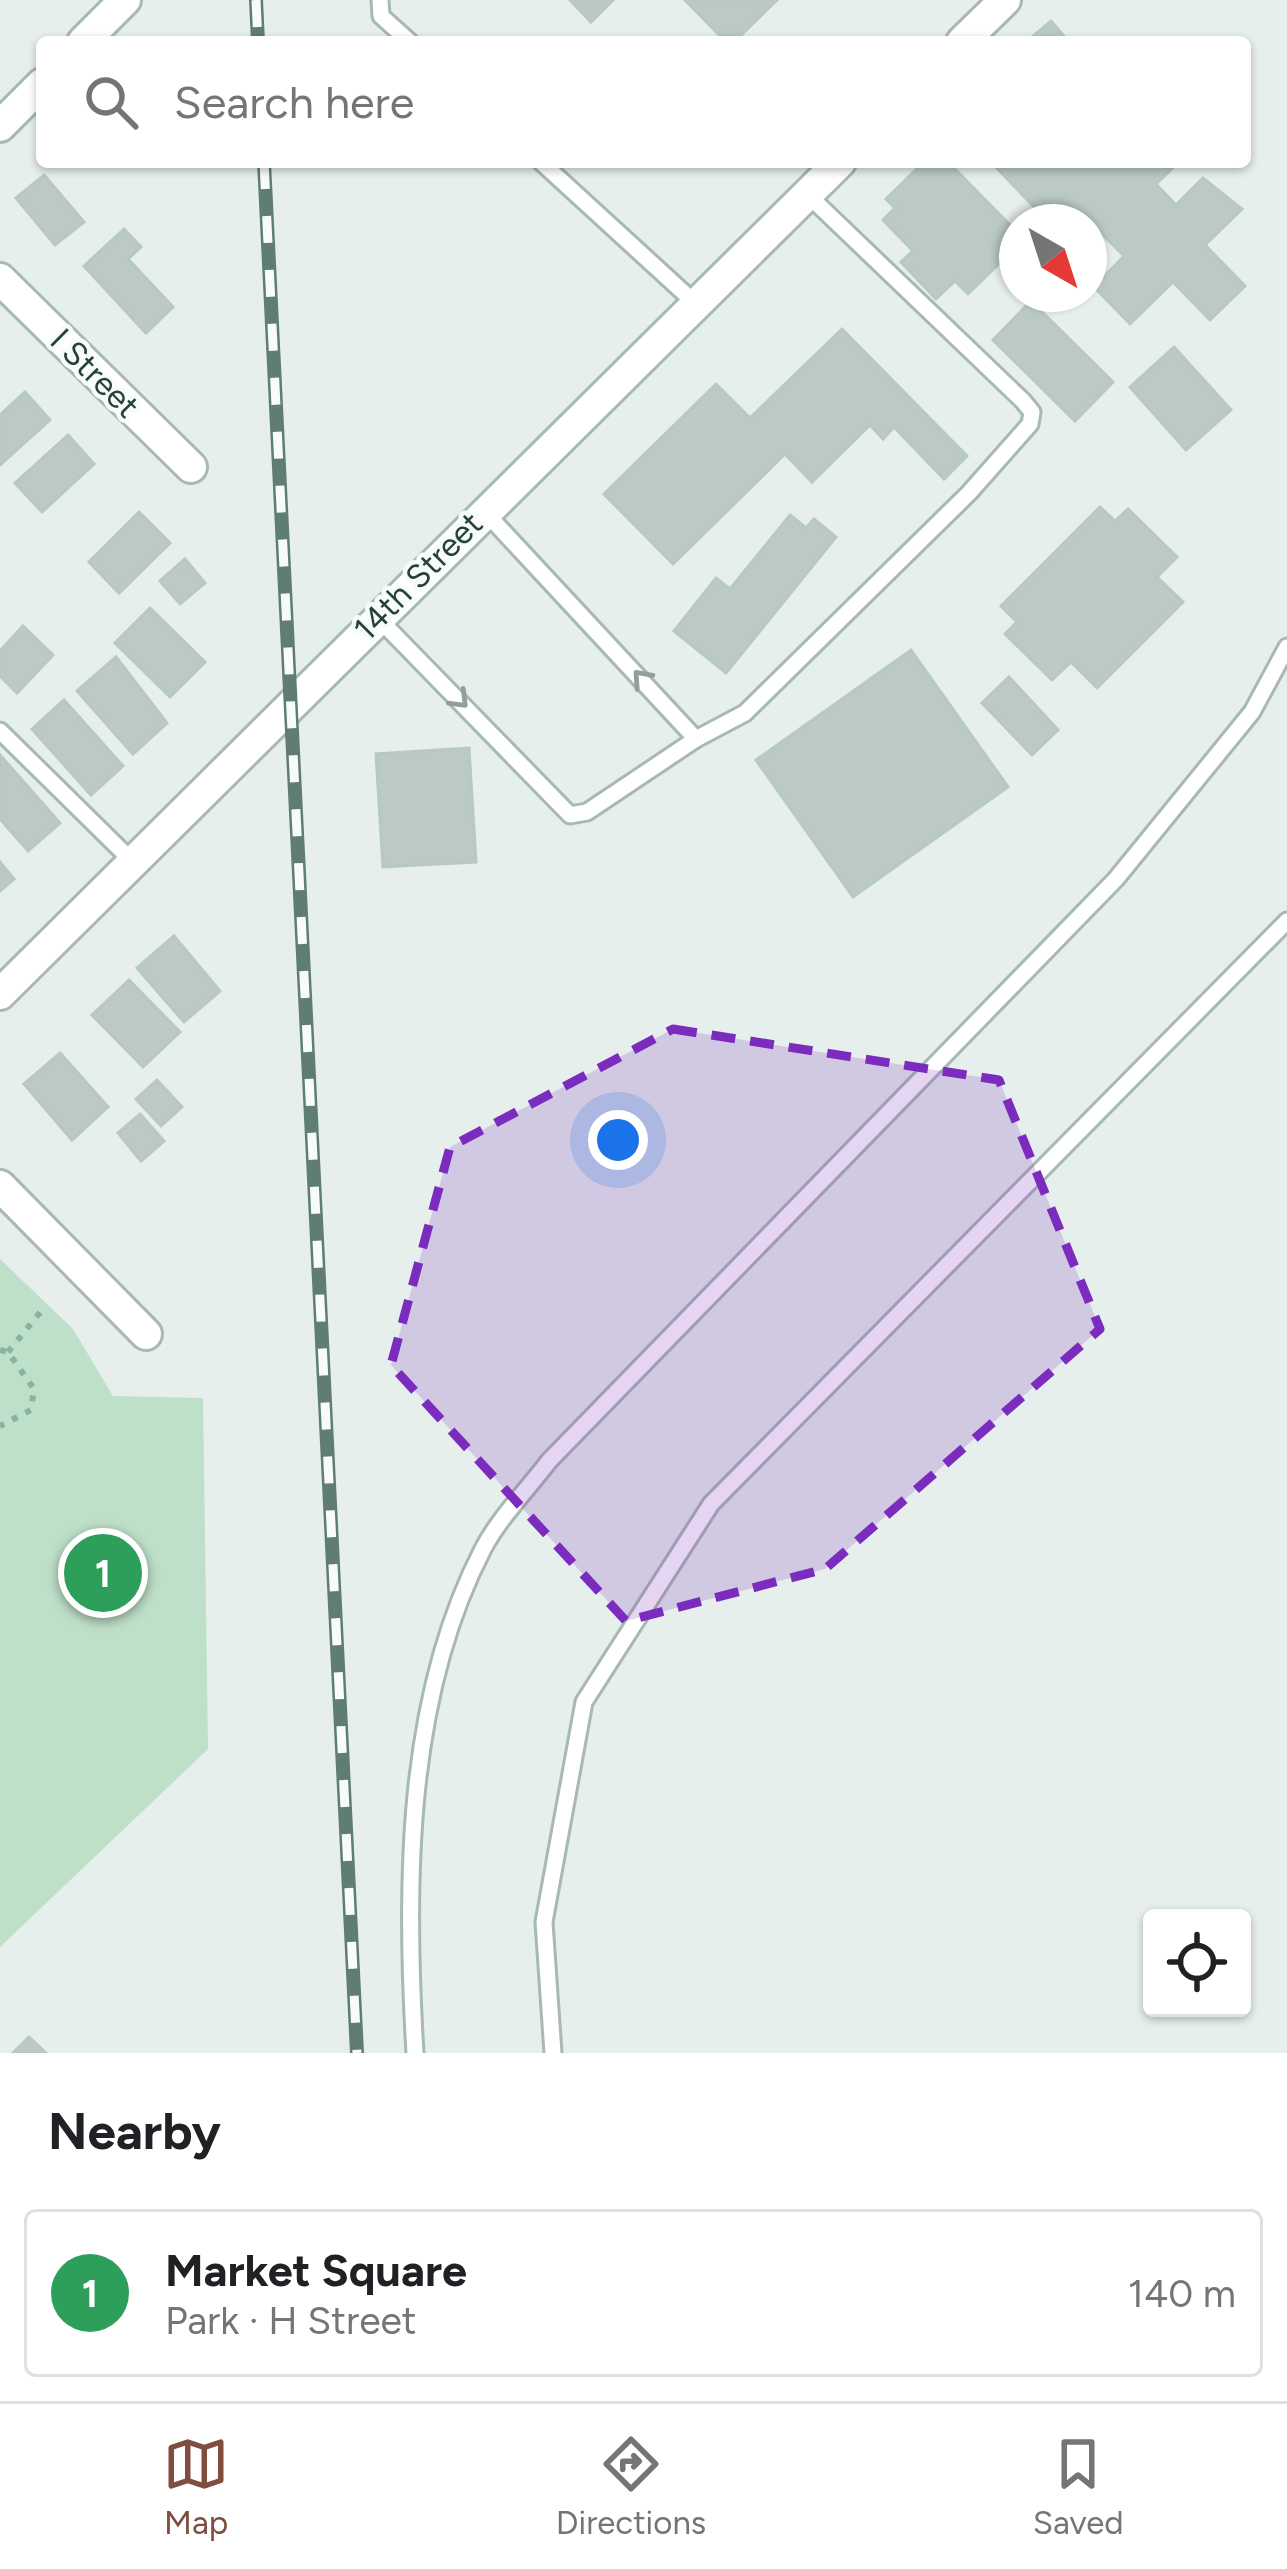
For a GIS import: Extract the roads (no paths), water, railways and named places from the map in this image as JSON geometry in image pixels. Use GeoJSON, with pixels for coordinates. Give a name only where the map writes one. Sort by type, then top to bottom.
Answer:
{"type":"FeatureCollection","features":[{"type":"Feature","properties":{"kind":"street"},"geometry":{"type":"LineString","coordinates":[[89,36],[125,0]]}},
{"type":"Feature","properties":{"kind":"street"},"geometry":{"type":"LineString","coordinates":[[968,36],[1005,0]]}},
{"type":"Feature","properties":{"kind":"street"},"geometry":{"type":"LineString","coordinates":[[0,126],[36,90]]}},
{"type":"Feature","properties":{"kind":"street","name":"14th Street"},"geometry":{"type":"LineString","coordinates":[[0,994],[834,168]]}},
{"type":"Feature","properties":{"kind":"street","name":"I Street"},"geometry":{"type":"LineString","coordinates":[[0,279],[191,467]]}},
{"type":"Feature","properties":{"kind":"street"},"geometry":{"type":"LineString","coordinates":[[0,1186],[146,1334]]}},
{"type":"Feature","properties":{"kind":"lane"},"geometry":{"type":"LineString","coordinates":[[380,0],[381,16],[403,36]]}},
{"type":"Feature","properties":{"kind":"lane"},"geometry":{"type":"LineString","coordinates":[[548,168],[695,303]]}},
{"type":"Feature","properties":{"kind":"lane"},"geometry":{"type":"LineString","coordinates":[[377,617],[570,815],[587,812],[696,739],[745,713],[969,493],[1030,424],[1031,412],[807,194]]}},
{"type":"Feature","properties":{"kind":"lane"},"geometry":{"type":"LineString","coordinates":[[484,511],[696,739]]}},
{"type":"Feature","properties":{"kind":"lane"},"geometry":{"type":"LineString","coordinates":[[415,2053],[414,1849],[430,1690],[484,1546],[549,1461],[1116,879],[1252,712],[1287,646]]}},
{"type":"Feature","properties":{"kind":"lane"},"geometry":{"type":"LineString","coordinates":[[0,731],[131,860]]}},
{"type":"Feature","properties":{"kind":"lane"},"geometry":{"type":"LineString","coordinates":[[553,2053],[544,1922],[584,1702],[711,1504],[1287,921]]}},
{"type":"Feature","properties":{"kind":"railway"},"geometry":{"type":"LineString","coordinates":[[256,0],[258,36]]}},
{"type":"Feature","properties":{"kind":"railway"},"geometry":{"type":"LineString","coordinates":[[264,168],[357,2053]]}},
{"type":"Feature","properties":{"kind":"place","name":"Market Square"},"geometry":{"type":"Point","coordinates":[103,1573]}}]}
